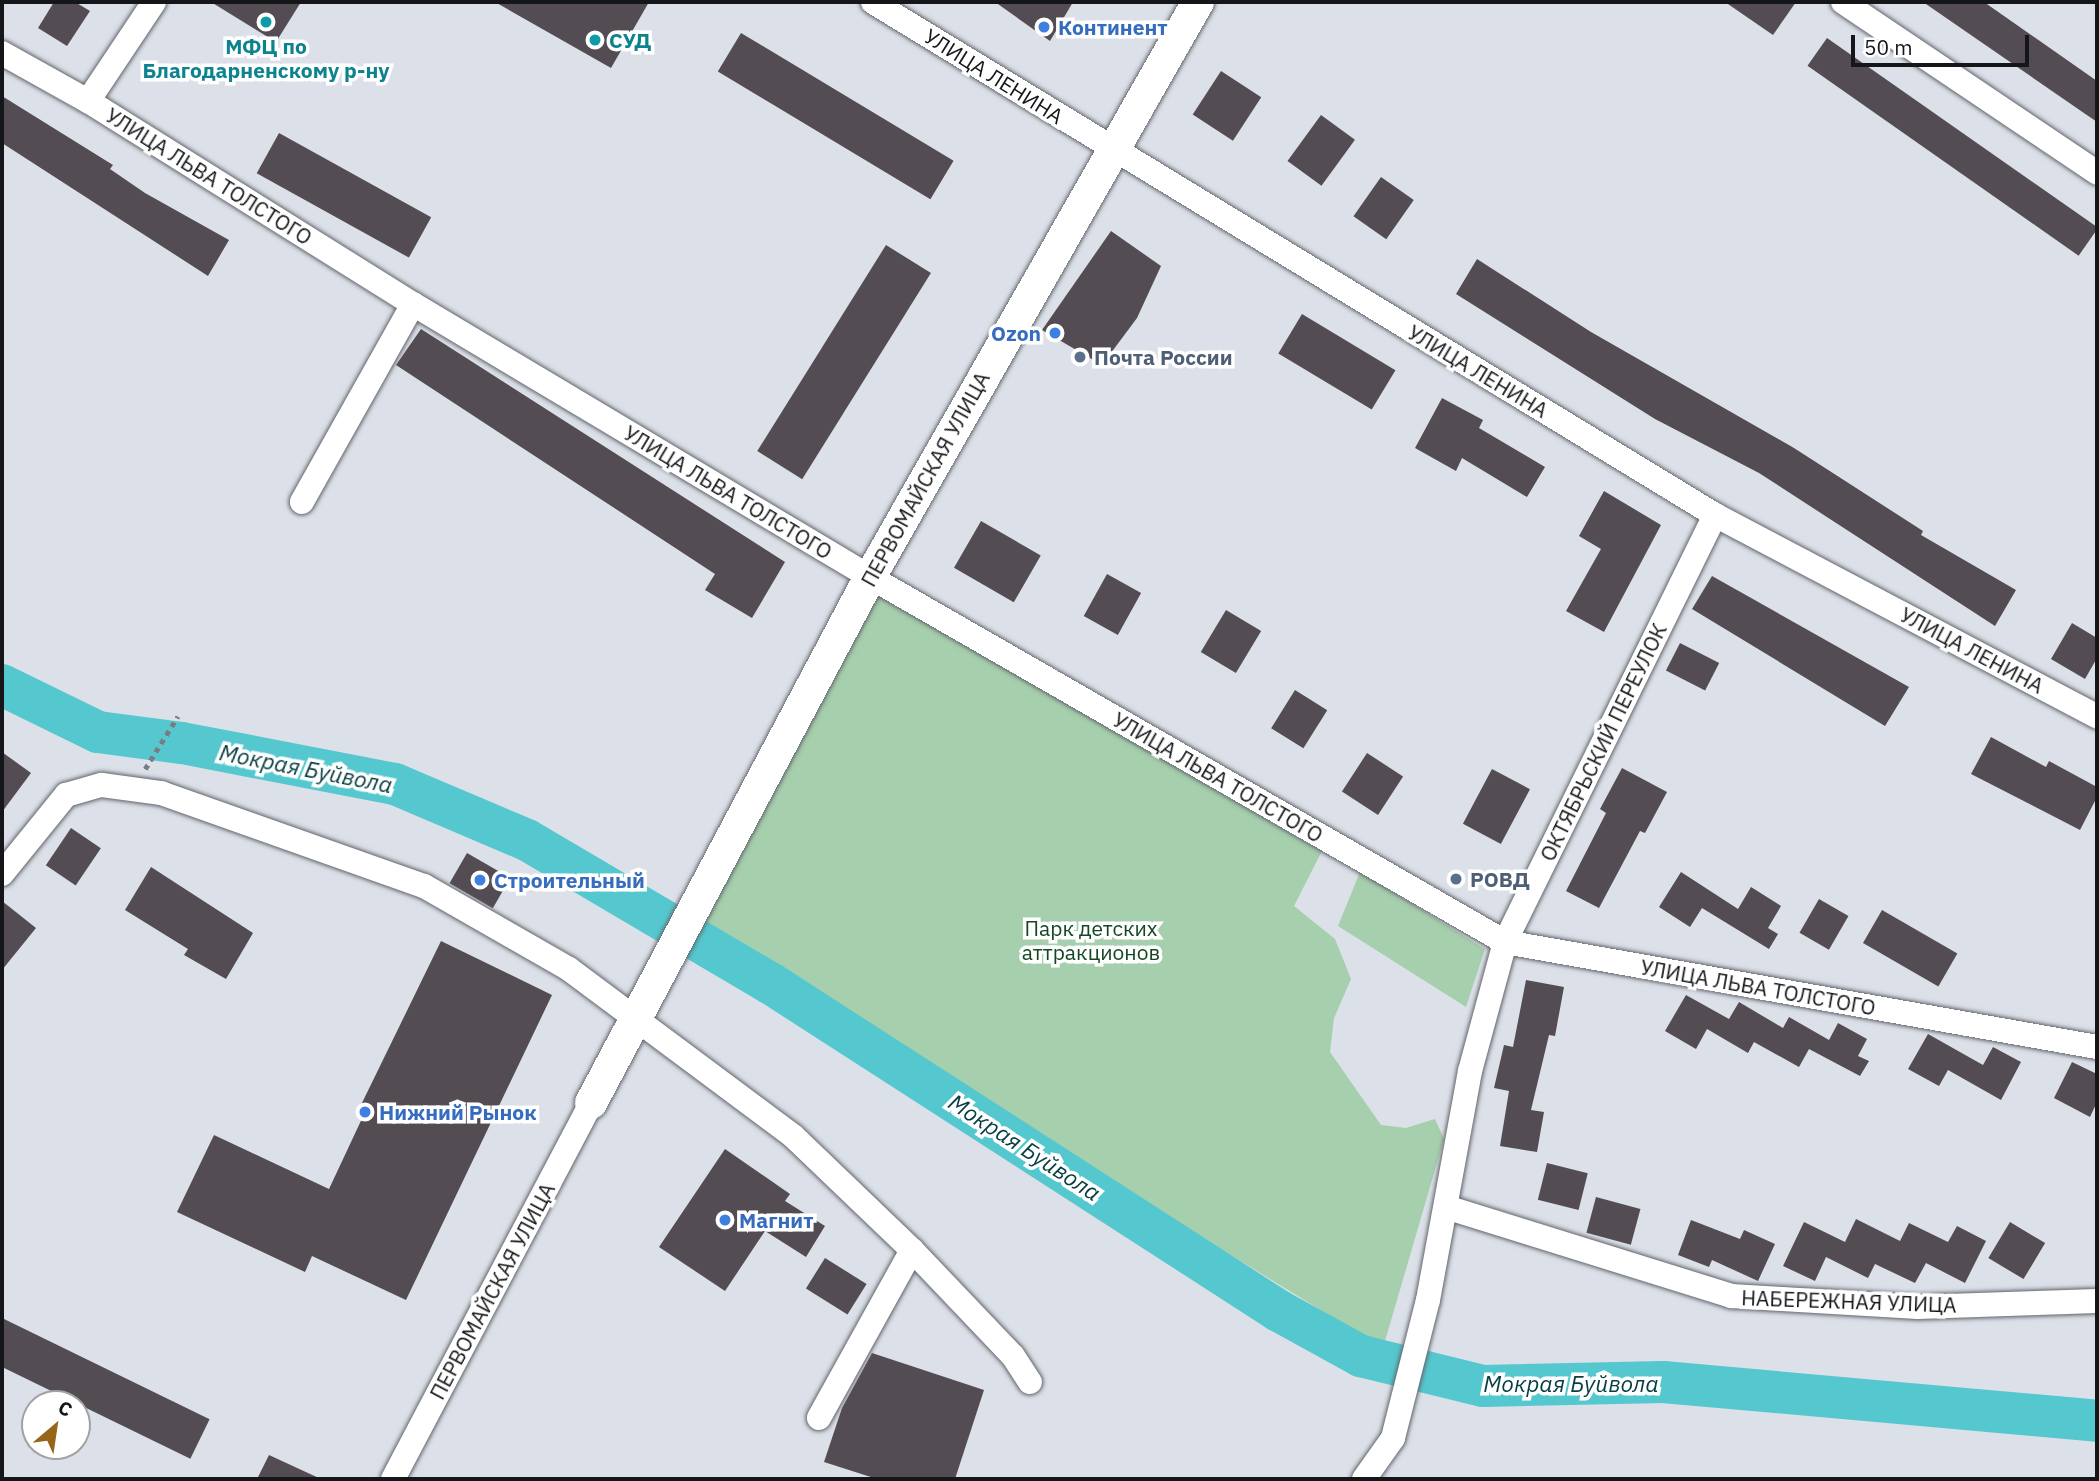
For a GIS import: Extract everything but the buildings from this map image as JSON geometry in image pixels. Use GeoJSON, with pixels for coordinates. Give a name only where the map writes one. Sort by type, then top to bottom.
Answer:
{"type":"FeatureCollection","features":[{"type":"Feature","properties":{"kind":"main road","name":"ПЕРВОМАЙСКАЯ УЛИЦА"},"geometry":{"type":"LineString","coordinates":[[591,1103],[870,577],[1198,2]]}},
{"type":"Feature","properties":{"kind":"street"},"geometry":{"type":"LineString","coordinates":[[88,101],[154,2]]}},
{"type":"Feature","properties":{"kind":"street","name":"УЛИЦА ЛЕНИНА"},"geometry":{"type":"LineString","coordinates":[[873,2],[1715,515],[2097,716]]}},
{"type":"Feature","properties":{"kind":"street"},"geometry":{"type":"LineString","coordinates":[[1843,2],[2097,173]]}},
{"type":"Feature","properties":{"kind":"street","name":"УЛИЦА ЛЬВА ТОЛСТОГО"},"geometry":{"type":"LineString","coordinates":[[2,53],[88,101],[414,304],[870,577],[1505,942],[2097,1047]]}},
{"type":"Feature","properties":{"kind":"street"},"geometry":{"type":"LineString","coordinates":[[302,502],[414,304]]}},
{"type":"Feature","properties":{"kind":"street","name":"ОКТЯБРЬСКИЙ ПЕРЕУЛОК"},"geometry":{"type":"LineString","coordinates":[[1364,1479],[1393,1438],[1429,1300],[1470,1071],[1505,942],[1715,515]]}},
{"type":"Feature","properties":{"kind":"street"},"geometry":{"type":"LineString","coordinates":[[2,874],[66,795],[102,785],[161,793],[424,886],[569,969],[793,1136],[912,1250],[1013,1356],[1030,1382]]}},
{"type":"Feature","properties":{"kind":"street","name":"ПЕРВОМАЙСКАЯ УЛИЦА"},"geometry":{"type":"LineString","coordinates":[[393,1479],[591,1103]]}},
{"type":"Feature","properties":{"kind":"street","name":"НАБЕРЕЖНАЯ УЛИЦА"},"geometry":{"type":"LineString","coordinates":[[1446,1207],[1731,1296],[1918,1307],[2097,1301]]}},
{"type":"Feature","properties":{"kind":"street"},"geometry":{"type":"LineString","coordinates":[[819,1418],[912,1250]]}},
{"type":"Feature","properties":{"kind":"path"},"geometry":{"type":"LineString","coordinates":[[144,771],[178,716]]}},
{"type":"Feature","properties":{"kind":"green space","name":"Парк детских аттракционов"},"geometry":{"type":"Polygon","coordinates":[[[872,588],[1324,847],[1294,906],[1335,939],[1351,979],[1334,1018],[1330,1052],[1381,1125],[1406,1128],[1435,1119],[1444,1139],[1383,1348],[700,931],[872,588]]]}},
{"type":"Feature","properties":{"kind":"green space"},"geometry":{"type":"Polygon","coordinates":[[[1360,872],[1485,949],[1466,1007],[1338,926],[1360,872]]]}},
{"type":"Feature","properties":{"kind":"waterway","name":"Мокрая Буйвола"},"geometry":{"type":"LineString","coordinates":[[2,685],[98,732],[182,743],[395,784],[527,840],[770,983],[1279,1311],[1361,1356],[1483,1386],[1663,1382],[2097,1421]]}},
{"type":"Feature","properties":{"kind":"place","name":"МФЦ по Благодарненскому р-ну"},"geometry":{"type":"Point","coordinates":[266,22]}},
{"type":"Feature","properties":{"kind":"place","name":"Континент"},"geometry":{"type":"Point","coordinates":[1044,27]}},
{"type":"Feature","properties":{"kind":"place","name":"СУД"},"geometry":{"type":"Point","coordinates":[595,40]}},
{"type":"Feature","properties":{"kind":"place","name":"Ozon"},"geometry":{"type":"Point","coordinates":[1055,333]}},
{"type":"Feature","properties":{"kind":"place","name":"Почта России"},"geometry":{"type":"Point","coordinates":[1080,357]}},
{"type":"Feature","properties":{"kind":"place","name":"РОВД"},"geometry":{"type":"Point","coordinates":[1456,879]}},
{"type":"Feature","properties":{"kind":"place","name":"Строительный"},"geometry":{"type":"Point","coordinates":[480,880]}},
{"type":"Feature","properties":{"kind":"place","name":"Нижний Рынок"},"geometry":{"type":"Point","coordinates":[365,1112]}},
{"type":"Feature","properties":{"kind":"place","name":"Магнит"},"geometry":{"type":"Point","coordinates":[725,1220]}}]}
